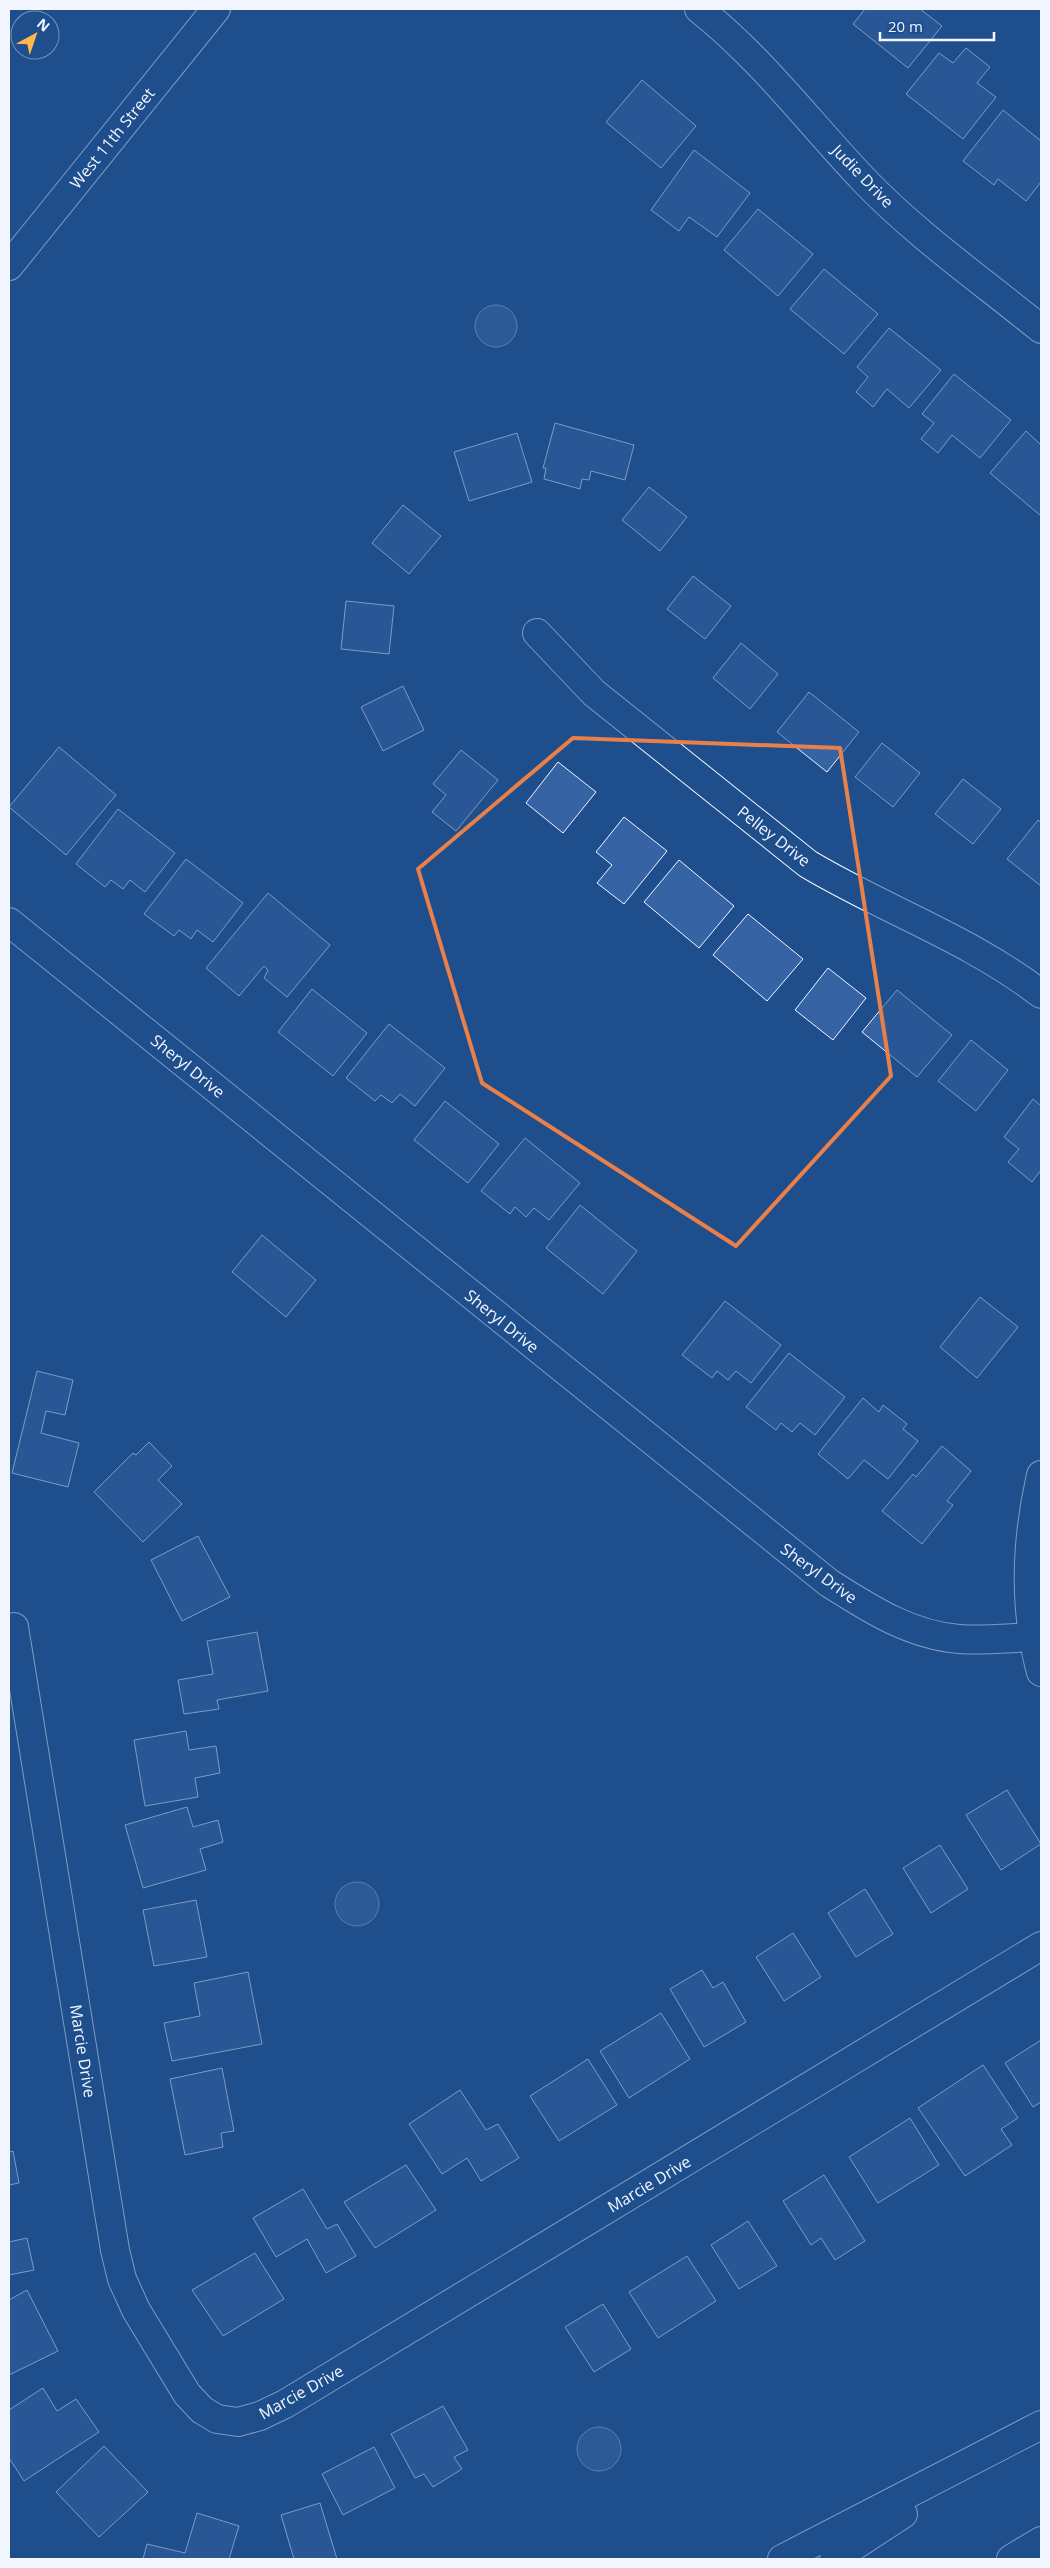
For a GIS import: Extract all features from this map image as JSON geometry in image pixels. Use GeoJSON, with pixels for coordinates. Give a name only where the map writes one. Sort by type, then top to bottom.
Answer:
{"type":"FeatureCollection","features":[{"type":"Feature","properties":{"kind":"main road","name":"West 11th Street"},"geometry":{"type":"LineString","coordinates":[[9,266],[216,9]]}},
{"type":"Feature","properties":{"kind":"main road","name":"Judie Drive"},"geometry":{"type":"LineString","coordinates":[[699,9],[758,61],[862,179],[914,226],[1041,329]]}},
{"type":"Feature","properties":{"kind":"main road","name":"Pelley Drive"},"geometry":{"type":"LineString","coordinates":[[537,633],[594,693],[808,864],[843,885],[972,948],[1041,994]]}},
{"type":"Feature","properties":{"kind":"main road","name":"Sheryl Drive"},"geometry":{"type":"LineString","coordinates":[[9,922],[829,1583],[862,1604],[914,1630],[958,1639],[1032,1637]]}},
{"type":"Feature","properties":{"kind":"main road"},"geometry":{"type":"LineString","coordinates":[[1041,1475],[1029,1549],[1029,1609],[1032,1637],[1041,1672]]}},
{"type":"Feature","properties":{"kind":"main road","name":"Marcie Drive"},"geometry":{"type":"LineString","coordinates":[[14,1627],[115,2250],[122,2279],[136,2310],[186,2394],[202,2410],[217,2419],[238,2422],[260,2416],[285,2404],[1041,1946]]}},
{"type":"Feature","properties":{"kind":"main road"},"geometry":{"type":"LineString","coordinates":[[782,2559],[1041,2425]]}},
{"type":"Feature","properties":{"kind":"main road"},"geometry":{"type":"LineString","coordinates":[[834,2559],[1041,2425]]}},
{"type":"Feature","properties":{"kind":"main road"},"geometry":{"type":"LineString","coordinates":[[1011,2559],[1041,2541]]}},
{"type":"Feature","properties":{"kind":"highlighted area"},"geometry":{"type":"Polygon","coordinates":[[[573,738],[840,748],[891,1076],[736,1246],[482,1083],[418,869],[573,738]]]}},
{"type":"Feature","properties":{"kind":"water"},"geometry":{"type":"Polygon","coordinates":[[[500,305],[508,308],[514,314],[517,326],[514,338],[508,344],[492,347],[484,344],[478,338],[475,322],[478,314],[484,308],[500,305]]]}},
{"type":"Feature","properties":{"kind":"water"},"geometry":{"type":"Polygon","coordinates":[[[357,1882],[369,1886],[375,1892],[379,1904],[375,1916],[369,1922],[357,1926],[345,1922],[339,1916],[335,1904],[339,1892],[345,1886],[357,1882]]]}},
{"type":"Feature","properties":{"kind":"water"},"geometry":{"type":"Polygon","coordinates":[[[603,2427],[615,2433],[620,2440],[620,2458],[615,2465],[608,2470],[595,2471],[587,2468],[580,2461],[577,2445],[580,2437],[587,2430],[603,2427]]]}},
{"type":"Feature","properties":{"kind":"building"},"geometry":{"type":"Polygon","coordinates":[[[865,9],[920,9],[942,26],[908,68],[853,24],[865,9]]]}},
{"type":"Feature","properties":{"kind":"building"},"geometry":{"type":"Polygon","coordinates":[[[966,48],[990,67],[977,83],[996,97],[963,139],[906,94],[939,53],[953,63],[966,48]]]}},
{"type":"Feature","properties":{"kind":"building"},"geometry":{"type":"Polygon","coordinates":[[[642,80],[696,126],[661,168],[606,122],[642,80]]]}},
{"type":"Feature","properties":{"kind":"building"},"geometry":{"type":"Polygon","coordinates":[[[1003,110],[1041,141],[1041,182],[1026,201],[998,179],[994,185],[963,161],[1003,110]]]}},
{"type":"Feature","properties":{"kind":"building"},"geometry":{"type":"Polygon","coordinates":[[[694,150],[750,193],[717,237],[689,217],[679,231],[651,210],[694,150]]]}},
{"type":"Feature","properties":{"kind":"building"},"geometry":{"type":"Polygon","coordinates":[[[758,209],[813,254],[778,296],[724,250],[758,209]]]}},
{"type":"Feature","properties":{"kind":"building"},"geometry":{"type":"Polygon","coordinates":[[[824,269],[878,314],[844,354],[790,309],[824,269]]]}},
{"type":"Feature","properties":{"kind":"building"},"geometry":{"type":"Polygon","coordinates":[[[889,328],[941,370],[909,408],[887,389],[873,407],[856,392],[868,377],[857,367],[889,328]]]}},
{"type":"Feature","properties":{"kind":"building"},"geometry":{"type":"Polygon","coordinates":[[[954,374],[1011,420],[980,458],[952,435],[938,453],[921,439],[934,423],[922,414],[954,374]]]}},
{"type":"Feature","properties":{"kind":"building"},"geometry":{"type":"Polygon","coordinates":[[[555,423],[634,445],[625,480],[591,471],[589,480],[582,479],[580,489],[544,479],[546,468],[543,468],[555,423]]]}},
{"type":"Feature","properties":{"kind":"building"},"geometry":{"type":"Polygon","coordinates":[[[1026,431],[1041,445],[1041,516],[990,473],[1026,431]]]}},
{"type":"Feature","properties":{"kind":"building"},"geometry":{"type":"Polygon","coordinates":[[[517,433],[532,482],[469,501],[454,452],[517,433]]]}},
{"type":"Feature","properties":{"kind":"building"},"geometry":{"type":"Polygon","coordinates":[[[649,487],[687,517],[660,551],[622,520],[649,487]]]}},
{"type":"Feature","properties":{"kind":"building"},"geometry":{"type":"Polygon","coordinates":[[[403,505],[441,536],[409,574],[372,543],[403,505]]]}},
{"type":"Feature","properties":{"kind":"building"},"geometry":{"type":"Polygon","coordinates":[[[693,576],[731,606],[705,639],[667,609],[693,576]]]}},
{"type":"Feature","properties":{"kind":"building"},"geometry":{"type":"Polygon","coordinates":[[[346,601],[394,606],[389,654],[341,649],[346,601]]]}},
{"type":"Feature","properties":{"kind":"building"},"geometry":{"type":"Polygon","coordinates":[[[741,643],[778,674],[750,709],[713,678],[741,643]]]}},
{"type":"Feature","properties":{"kind":"building"},"geometry":{"type":"Polygon","coordinates":[[[403,686],[424,730],[383,751],[361,707],[403,686]]]}},
{"type":"Feature","properties":{"kind":"building"},"geometry":{"type":"Polygon","coordinates":[[[809,692],[859,732],[827,772],[777,732],[809,692]]]}},
{"type":"Feature","properties":{"kind":"building"},"geometry":{"type":"Polygon","coordinates":[[[882,743],[920,773],[893,807],[855,777],[882,743]]]}},
{"type":"Feature","properties":{"kind":"building"},"geometry":{"type":"Polygon","coordinates":[[[59,747],[116,795],[66,855],[9,807],[59,747]]]}},
{"type":"Feature","properties":{"kind":"building"},"geometry":{"type":"Polygon","coordinates":[[[461,750],[498,780],[456,831],[432,812],[446,795],[433,784],[461,750]]]}},
{"type":"Feature","properties":{"kind":"building"},"geometry":{"type":"Polygon","coordinates":[[[558,762],[596,792],[563,833],[526,803],[558,762]]]}},
{"type":"Feature","properties":{"kind":"building"},"geometry":{"type":"Polygon","coordinates":[[[963,779],[1001,809],[973,844],[935,814],[963,779]]]}},
{"type":"Feature","properties":{"kind":"building"},"geometry":{"type":"Polygon","coordinates":[[[118,809],[175,853],[145,892],[130,880],[123,889],[111,880],[105,887],[76,864],[118,809]]]}},
{"type":"Feature","properties":{"kind":"building"},"geometry":{"type":"Polygon","coordinates":[[[624,817],[667,851],[624,904],[597,883],[612,865],[596,852],[624,817]]]}},
{"type":"Feature","properties":{"kind":"building"},"geometry":{"type":"Polygon","coordinates":[[[1038,820],[1041,823],[1041,886],[1007,859],[1038,820]]]}},
{"type":"Feature","properties":{"kind":"building"},"geometry":{"type":"Polygon","coordinates":[[[186,859],[243,903],[213,942],[197,930],[191,939],[179,930],[174,936],[144,914],[186,859]]]}},
{"type":"Feature","properties":{"kind":"building"},"geometry":{"type":"Polygon","coordinates":[[[679,860],[734,906],[699,948],[644,902],[679,860]]]}},
{"type":"Feature","properties":{"kind":"building"},"geometry":{"type":"Polygon","coordinates":[[[268,893],[330,945],[287,997],[264,978],[268,970],[264,966],[239,996],[206,968],[268,893]]]}},
{"type":"Feature","properties":{"kind":"building"},"geometry":{"type":"Polygon","coordinates":[[[748,914],[803,959],[767,1001],[713,955],[748,914]]]}},
{"type":"Feature","properties":{"kind":"building"},"geometry":{"type":"Polygon","coordinates":[[[828,968],[866,998],[833,1040],[795,1010],[828,968]]]}},
{"type":"Feature","properties":{"kind":"building"},"geometry":{"type":"Polygon","coordinates":[[[312,989],[367,1033],[333,1076],[278,1032],[312,989]]]}},
{"type":"Feature","properties":{"kind":"building"},"geometry":{"type":"Polygon","coordinates":[[[897,990],[952,1035],[917,1077],[862,1032],[897,990]]]}},
{"type":"Feature","properties":{"kind":"building"},"geometry":{"type":"Polygon","coordinates":[[[389,1024],[445,1068],[415,1106],[400,1094],[392,1103],[381,1095],[375,1101],[346,1078],[389,1024]]]}},
{"type":"Feature","properties":{"kind":"building"},"geometry":{"type":"Polygon","coordinates":[[[971,1040],[1008,1070],[976,1111],[938,1081],[971,1040]]]}},
{"type":"Feature","properties":{"kind":"building"},"geometry":{"type":"Polygon","coordinates":[[[1033,1099],[1041,1106],[1041,1170],[1032,1182],[1008,1162],[1019,1149],[1004,1137],[1033,1099]]]}},
{"type":"Feature","properties":{"kind":"building"},"geometry":{"type":"Polygon","coordinates":[[[445,1101],[499,1144],[468,1183],[414,1140],[445,1101]]]}},
{"type":"Feature","properties":{"kind":"building"},"geometry":{"type":"Polygon","coordinates":[[[525,1138],[580,1183],[549,1220],[534,1208],[526,1217],[515,1207],[510,1214],[481,1191],[525,1138]]]}},
{"type":"Feature","properties":{"kind":"building"},"geometry":{"type":"Polygon","coordinates":[[[580,1205],[637,1251],[603,1294],[546,1248],[580,1205]]]}},
{"type":"Feature","properties":{"kind":"building"},"geometry":{"type":"Polygon","coordinates":[[[262,1235],[316,1280],[286,1317],[232,1272],[262,1235]]]}},
{"type":"Feature","properties":{"kind":"building"},"geometry":{"type":"Polygon","coordinates":[[[980,1297],[1018,1327],[977,1378],[940,1347],[980,1297]]]}},
{"type":"Feature","properties":{"kind":"building"},"geometry":{"type":"Polygon","coordinates":[[[725,1301],[781,1345],[751,1383],[736,1371],[728,1380],[717,1371],[712,1378],[682,1355],[725,1301]]]}},
{"type":"Feature","properties":{"kind":"building"},"geometry":{"type":"Polygon","coordinates":[[[789,1353],[845,1397],[815,1435],[800,1423],[792,1432],[781,1423],[776,1430],[746,1407],[789,1353]]]}},
{"type":"Feature","properties":{"kind":"building"},"geometry":{"type":"Polygon","coordinates":[[[37,1371],[73,1380],[65,1415],[46,1411],[41,1433],[79,1443],[68,1487],[12,1473],[37,1371]]]}},
{"type":"Feature","properties":{"kind":"building"},"geometry":{"type":"Polygon","coordinates":[[[863,1398],[879,1412],[883,1405],[907,1424],[903,1429],[918,1441],[888,1479],[864,1460],[848,1479],[818,1454],[863,1398]]]}},
{"type":"Feature","properties":{"kind":"building"},"geometry":{"type":"Polygon","coordinates":[[[149,1442],[172,1466],[158,1480],[182,1504],[143,1542],[94,1492],[133,1453],[136,1455],[149,1442]]]}},
{"type":"Feature","properties":{"kind":"building"},"geometry":{"type":"Polygon","coordinates":[[[942,1446],[971,1471],[947,1501],[953,1505],[922,1544],[882,1511],[913,1474],[916,1477],[942,1446]]]}},
{"type":"Feature","properties":{"kind":"building"},"geometry":{"type":"Polygon","coordinates":[[[198,1536],[230,1597],[182,1621],[151,1560],[198,1536]]]}},
{"type":"Feature","properties":{"kind":"building"},"geometry":{"type":"Polygon","coordinates":[[[257,1632],[268,1691],[217,1700],[219,1709],[184,1714],[178,1680],[213,1674],[207,1641],[257,1632]]]}},
{"type":"Feature","properties":{"kind":"building"},"geometry":{"type":"Polygon","coordinates":[[[186,1731],[189,1750],[216,1746],[220,1773],[195,1778],[198,1797],[145,1806],[134,1740],[186,1731]]]}},
{"type":"Feature","properties":{"kind":"building"},"geometry":{"type":"Polygon","coordinates":[[[1007,1790],[1041,1844],[1001,1870],[966,1815],[1007,1790]]]}},
{"type":"Feature","properties":{"kind":"building"},"geometry":{"type":"Polygon","coordinates":[[[187,1807],[193,1827],[218,1820],[223,1842],[200,1849],[206,1870],[143,1888],[125,1825],[187,1807]]]}},
{"type":"Feature","properties":{"kind":"building"},"geometry":{"type":"Polygon","coordinates":[[[940,1845],[968,1889],[931,1913],[903,1868],[940,1845]]]}},
{"type":"Feature","properties":{"kind":"building"},"geometry":{"type":"Polygon","coordinates":[[[865,1889],[893,1934],[856,1957],[828,1913],[865,1889]]]}},
{"type":"Feature","properties":{"kind":"building"},"geometry":{"type":"Polygon","coordinates":[[[196,1900],[207,1957],[154,1966],[143,1910],[196,1900]]]}},
{"type":"Feature","properties":{"kind":"building"},"geometry":{"type":"Polygon","coordinates":[[[793,1933],[821,1977],[784,2001],[756,1957],[793,1933]]]}},
{"type":"Feature","properties":{"kind":"building"},"geometry":{"type":"Polygon","coordinates":[[[702,1970],[713,1988],[723,1982],[746,2022],[704,2047],[670,1989],[702,1970]]]}},
{"type":"Feature","properties":{"kind":"building"},"geometry":{"type":"Polygon","coordinates":[[[248,1972],[262,2044],[172,2061],[164,2023],[200,2016],[194,1983],[248,1972]]]}},
{"type":"Feature","properties":{"kind":"building"},"geometry":{"type":"Polygon","coordinates":[[[661,2013],[690,2059],[629,2098],[600,2051],[661,2013]]]}},
{"type":"Feature","properties":{"kind":"building"},"geometry":{"type":"Polygon","coordinates":[[[1041,2040],[1041,2102],[1033,2107],[1005,2063],[1041,2040]]]}},
{"type":"Feature","properties":{"kind":"building"},"geometry":{"type":"Polygon","coordinates":[[[588,2059],[617,2105],[559,2141],[530,2096],[588,2059]]]}},
{"type":"Feature","properties":{"kind":"building"},"geometry":{"type":"Polygon","coordinates":[[[983,2065],[1018,2118],[1001,2129],[1012,2145],[965,2176],[918,2108],[983,2065]]]}},
{"type":"Feature","properties":{"kind":"building"},"geometry":{"type":"Polygon","coordinates":[[[222,2068],[234,2131],[221,2133],[223,2147],[185,2155],[170,2079],[222,2068]]]}},
{"type":"Feature","properties":{"kind":"building"},"geometry":{"type":"Polygon","coordinates":[[[460,2090],[486,2130],[498,2124],[519,2158],[481,2181],[467,2158],[442,2174],[409,2124],[460,2090]]]}},
{"type":"Feature","properties":{"kind":"building"},"geometry":{"type":"Polygon","coordinates":[[[910,2118],[939,2165],[878,2203],[849,2157],[910,2118]]]}},
{"type":"Feature","properties":{"kind":"building"},"geometry":{"type":"Polygon","coordinates":[[[13,2151],[19,2183],[9,2185],[9,2152],[13,2151]]]}},
{"type":"Feature","properties":{"kind":"building"},"geometry":{"type":"Polygon","coordinates":[[[406,2165],[436,2210],[375,2248],[344,2202],[406,2165]]]}},
{"type":"Feature","properties":{"kind":"building"},"geometry":{"type":"Polygon","coordinates":[[[824,2175],[865,2241],[835,2260],[821,2238],[811,2245],[783,2201],[824,2175]]]}},
{"type":"Feature","properties":{"kind":"building"},"geometry":{"type":"Polygon","coordinates":[[[303,2189],[327,2229],[337,2224],[356,2256],[326,2273],[307,2239],[276,2257],[253,2218],[303,2189]]]}},
{"type":"Feature","properties":{"kind":"building"},"geometry":{"type":"Polygon","coordinates":[[[748,2221],[777,2266],[739,2289],[711,2245],[748,2221]]]}},
{"type":"Feature","properties":{"kind":"building"},"geometry":{"type":"Polygon","coordinates":[[[27,2238],[34,2270],[9,2275],[9,2242],[27,2238]]]}},
{"type":"Feature","properties":{"kind":"building"},"geometry":{"type":"Polygon","coordinates":[[[255,2253],[284,2299],[223,2336],[192,2290],[255,2253]]]}},
{"type":"Feature","properties":{"kind":"building"},"geometry":{"type":"Polygon","coordinates":[[[687,2256],[716,2301],[658,2338],[629,2292],[687,2256]]]}},
{"type":"Feature","properties":{"kind":"building"},"geometry":{"type":"Polygon","coordinates":[[[27,2290],[58,2351],[9,2375],[9,2300],[27,2290]]]}},
{"type":"Feature","properties":{"kind":"building"},"geometry":{"type":"Polygon","coordinates":[[[603,2304],[631,2349],[594,2372],[565,2327],[603,2304]]]}},
{"type":"Feature","properties":{"kind":"building"},"geometry":{"type":"Polygon","coordinates":[[[43,2388],[57,2411],[76,2399],[99,2432],[24,2481],[9,2458],[9,2410],[43,2388]]]}},
{"type":"Feature","properties":{"kind":"building"},"geometry":{"type":"Polygon","coordinates":[[[443,2406],[468,2450],[454,2457],[462,2469],[433,2487],[424,2474],[415,2478],[391,2434],[443,2406]]]}},
{"type":"Feature","properties":{"kind":"building"},"geometry":{"type":"Polygon","coordinates":[[[104,2446],[148,2492],[99,2537],[56,2492],[104,2446]]]}},
{"type":"Feature","properties":{"kind":"building"},"geometry":{"type":"Polygon","coordinates":[[[374,2447],[395,2488],[343,2515],[322,2474],[374,2447]]]}},
{"type":"Feature","properties":{"kind":"building"},"geometry":{"type":"Polygon","coordinates":[[[320,2503],[337,2559],[294,2559],[281,2515],[320,2503]]]}},
{"type":"Feature","properties":{"kind":"building"},"geometry":{"type":"Polygon","coordinates":[[[197,2513],[239,2526],[229,2559],[143,2559],[147,2544],[185,2553],[197,2513]]]}}]}
